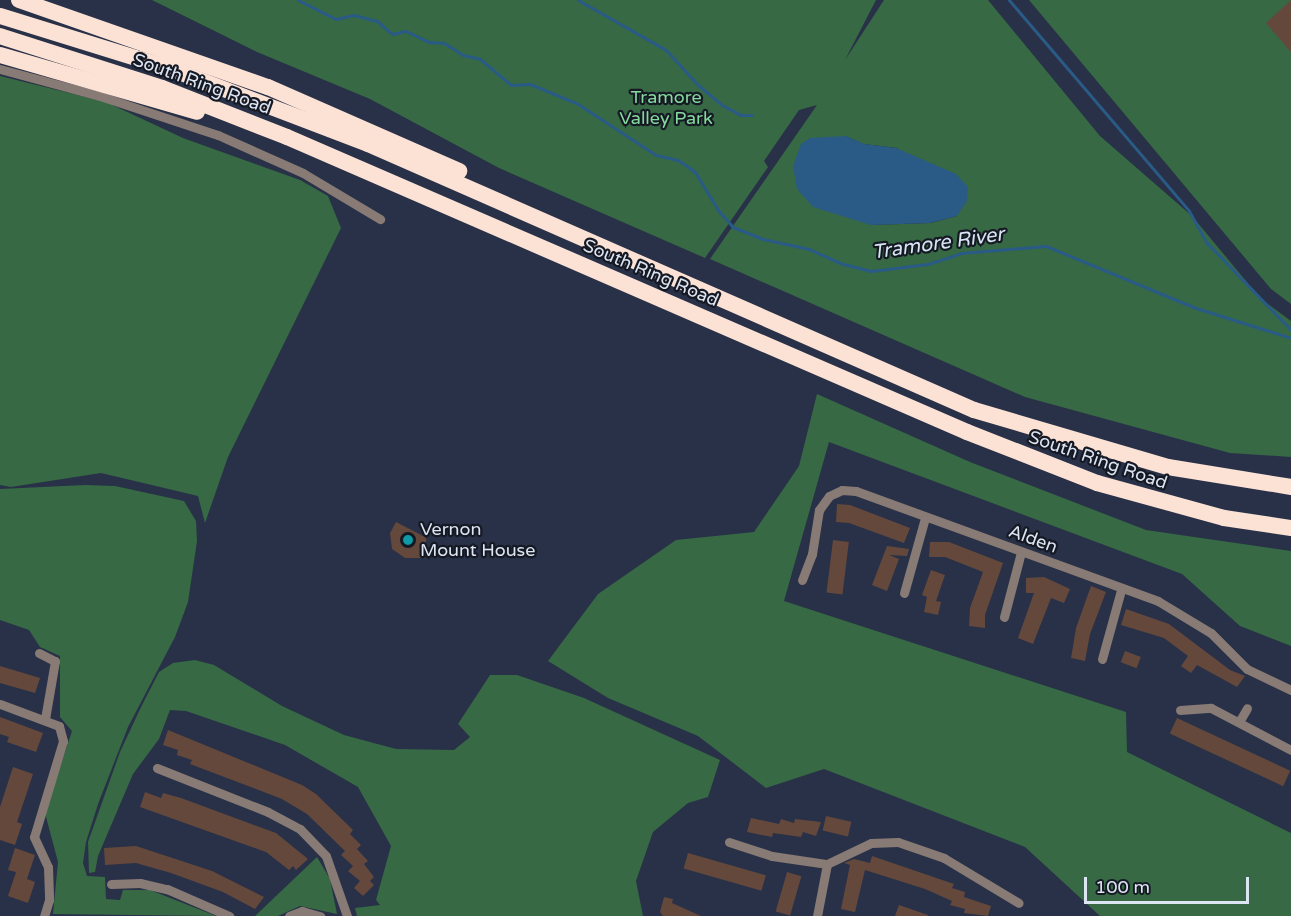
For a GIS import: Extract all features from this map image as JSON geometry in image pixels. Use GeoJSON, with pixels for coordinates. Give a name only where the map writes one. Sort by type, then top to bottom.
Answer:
{"type":"FeatureCollection","features":[{"type":"Feature","properties":{"kind":"highway"},"geometry":{"type":"LineString","coordinates":[[19,0],[268,87],[491,186],[572,231]]}},
{"type":"Feature","properties":{"kind":"highway"},"geometry":{"type":"LineString","coordinates":[[54,11],[171,69]]}},
{"type":"Feature","properties":{"kind":"highway","name":"South Ring Road"},"geometry":{"type":"LineString","coordinates":[[0,16],[171,69],[368,144],[572,231],[974,410],[1168,467],[1291,488]]}},
{"type":"Feature","properties":{"kind":"highway","name":"South Ring Road"},"geometry":{"type":"LineString","coordinates":[[0,36],[162,88],[287,137],[967,432],[1086,479],[1160,503],[1291,528]]}},
{"type":"Feature","properties":{"kind":"highway"},"geometry":{"type":"LineString","coordinates":[[0,55],[287,137]]}},
{"type":"Feature","properties":{"kind":"street"},"geometry":{"type":"LineString","coordinates":[[0,69],[218,135],[303,173],[380,219]]}},
{"type":"Feature","properties":{"kind":"street","name":"Alden"},"geometry":{"type":"LineString","coordinates":[[802,580],[808,564],[819,510],[828,496],[842,490],[856,491],[1121,590],[1158,601],[1211,633],[1247,669],[1291,690]]}},
{"type":"Feature","properties":{"kind":"street"},"geometry":{"type":"LineString","coordinates":[[904,593],[925,518]]}},
{"type":"Feature","properties":{"kind":"street"},"geometry":{"type":"LineString","coordinates":[[1004,617],[1021,552]]}},
{"type":"Feature","properties":{"kind":"street"},"geometry":{"type":"LineString","coordinates":[[797,560],[808,564]]}},
{"type":"Feature","properties":{"kind":"street"},"geometry":{"type":"LineString","coordinates":[[1102,659],[1112,643],[1121,590]]}},
{"type":"Feature","properties":{"kind":"street"},"geometry":{"type":"LineString","coordinates":[[39,654],[55,661],[45,719]]}},
{"type":"Feature","properties":{"kind":"street"},"geometry":{"type":"LineString","coordinates":[[0,704],[59,726],[63,741],[34,837],[48,867],[49,900],[44,916]]}},
{"type":"Feature","properties":{"kind":"street"},"geometry":{"type":"LineString","coordinates":[[1180,710],[1211,708],[1291,750]]}},
{"type":"Feature","properties":{"kind":"street"},"geometry":{"type":"LineString","coordinates":[[1239,722],[1247,708]]}},
{"type":"Feature","properties":{"kind":"street"},"geometry":{"type":"LineString","coordinates":[[157,768],[268,812],[300,829],[326,856],[347,916]]}},
{"type":"Feature","properties":{"kind":"street"},"geometry":{"type":"LineString","coordinates":[[729,842],[772,856],[827,864],[871,843],[898,842],[944,858],[1019,903]]}},
{"type":"Feature","properties":{"kind":"street"},"geometry":{"type":"LineString","coordinates":[[817,916],[827,864]]}},
{"type":"Feature","properties":{"kind":"street"},"geometry":{"type":"LineString","coordinates":[[111,884],[140,883],[167,889],[229,916]]}},
{"type":"Feature","properties":{"kind":"street"},"geometry":{"type":"LineString","coordinates":[[289,916],[302,911],[320,916]]}},
{"type":"Feature","properties":{"kind":"green space","name":"Tramore Valley Park"},"geometry":{"type":"Polygon","coordinates":[[[152,0],[876,0],[845,60],[884,0],[988,0],[1100,136],[1192,216],[1261,299],[1291,321],[1291,457],[1230,453],[1025,397],[710,259],[817,105],[799,110],[764,161],[768,167],[705,258],[499,168],[370,99],[257,52],[152,0]],[[846,136],[871,225],[931,223],[957,216],[897,148],[863,144],[846,136]]]}},
{"type":"Feature","properties":{"kind":"green space"},"geometry":{"type":"Polygon","coordinates":[[[1029,0],[1291,0],[1291,304],[1271,289],[1029,0]]]}},
{"type":"Feature","properties":{"kind":"green space"},"geometry":{"type":"Polygon","coordinates":[[[0,76],[106,102],[183,138],[300,180],[328,196],[341,228],[228,457],[205,523],[198,496],[101,473],[11,487],[0,485],[0,76]]]}},
{"type":"Feature","properties":{"kind":"green space"},"geometry":{"type":"Polygon","coordinates":[[[817,394],[970,462],[1146,530],[1291,551],[1291,646],[1240,626],[1182,574],[829,442],[784,601],[1126,712],[1127,752],[1291,833],[1291,916],[1100,916],[1025,847],[824,769],[766,788],[698,736],[608,698],[548,661],[598,594],[676,540],[754,532],[799,466],[817,394]]]}},
{"type":"Feature","properties":{"kind":"green space"},"geometry":{"type":"Polygon","coordinates":[[[115,486],[184,501],[196,521],[197,541],[188,602],[175,637],[128,727],[98,804],[86,842],[83,863],[87,876],[105,877],[106,899],[120,900],[123,890],[150,890],[216,916],[53,914],[58,862],[45,813],[72,731],[60,717],[60,656],[40,647],[29,630],[0,620],[0,489],[115,486]]]}},
{"type":"Feature","properties":{"kind":"green space"},"geometry":{"type":"Polygon","coordinates":[[[195,660],[214,665],[282,706],[344,735],[396,749],[454,750],[470,737],[458,724],[490,675],[517,675],[584,698],[720,760],[708,797],[688,803],[653,832],[636,881],[643,916],[357,916],[355,908],[380,905],[376,900],[391,846],[358,787],[285,745],[186,711],[170,710],[159,739],[133,774],[98,856],[95,872],[89,873],[88,842],[120,752],[141,707],[159,672],[173,663],[195,660]]]}},
{"type":"Feature","properties":{"kind":"green space"},"geometry":{"type":"Polygon","coordinates":[[[317,857],[330,879],[337,914],[300,906],[278,916],[255,916],[317,857]]]}},
{"type":"Feature","properties":{"kind":"water"},"geometry":{"type":"Polygon","coordinates":[[[846,136],[864,144],[896,148],[956,174],[968,187],[967,201],[957,216],[930,223],[871,225],[813,207],[797,189],[793,166],[801,144],[810,138],[846,136]]]}},
{"type":"Feature","properties":{"kind":"building"},"geometry":{"type":"Polygon","coordinates":[[[1291,0],[1291,52],[1266,23],[1291,0]]]}},
{"type":"Feature","properties":{"kind":"building"},"geometry":{"type":"Polygon","coordinates":[[[837,504],[850,505],[910,528],[904,543],[849,523],[836,522],[837,504]]]}},
{"type":"Feature","properties":{"kind":"building","name":"Vernon Mount House"},"geometry":{"type":"Polygon","coordinates":[[[396,522],[427,538],[421,558],[405,558],[392,549],[390,533],[396,522]]]}},
{"type":"Feature","properties":{"kind":"building"},"geometry":{"type":"Polygon","coordinates":[[[833,540],[849,542],[842,595],[827,593],[833,540]]]}},
{"type":"Feature","properties":{"kind":"building"},"geometry":{"type":"Polygon","coordinates":[[[930,542],[949,542],[1003,563],[985,615],[985,628],[969,626],[970,608],[983,572],[945,557],[929,557],[930,542]]]}},
{"type":"Feature","properties":{"kind":"building"},"geometry":{"type":"Polygon","coordinates":[[[887,546],[909,549],[907,556],[889,555],[899,559],[887,591],[872,585],[887,546]]]}},
{"type":"Feature","properties":{"kind":"building"},"geometry":{"type":"Polygon","coordinates":[[[931,570],[945,575],[936,601],[941,602],[938,615],[924,612],[927,597],[922,595],[931,570]]]}},
{"type":"Feature","properties":{"kind":"building"},"geometry":{"type":"Polygon","coordinates":[[[1044,577],[1070,589],[1064,603],[1051,598],[1033,644],[1018,638],[1034,593],[1026,593],[1026,578],[1044,577]]]}},
{"type":"Feature","properties":{"kind":"building"},"geometry":{"type":"Polygon","coordinates":[[[1091,586],[1106,592],[1090,634],[1085,661],[1071,658],[1076,628],[1091,586]]]}},
{"type":"Feature","properties":{"kind":"building"},"geometry":{"type":"Polygon","coordinates":[[[1126,609],[1169,624],[1230,670],[1245,676],[1237,687],[1197,665],[1191,673],[1181,666],[1188,656],[1164,638],[1121,625],[1126,609]]]}},
{"type":"Feature","properties":{"kind":"building"},"geometry":{"type":"Polygon","coordinates":[[[1125,651],[1141,657],[1137,668],[1121,662],[1125,651]]]}},
{"type":"Feature","properties":{"kind":"building"},"geometry":{"type":"Polygon","coordinates":[[[0,666],[40,678],[35,693],[0,683],[0,666]]]}},
{"type":"Feature","properties":{"kind":"building"},"geometry":{"type":"Polygon","coordinates":[[[0,717],[43,733],[36,752],[7,742],[9,737],[0,734],[0,717]]]}},
{"type":"Feature","properties":{"kind":"building"},"geometry":{"type":"Polygon","coordinates":[[[1177,718],[1290,771],[1283,786],[1170,733],[1177,718]]]}},
{"type":"Feature","properties":{"kind":"building"},"geometry":{"type":"Polygon","coordinates":[[[168,730],[302,785],[316,794],[353,830],[350,834],[361,845],[357,849],[368,861],[364,864],[374,877],[370,881],[374,885],[363,896],[354,888],[360,881],[348,871],[353,866],[341,855],[345,851],[307,814],[282,799],[190,764],[192,760],[177,755],[178,750],[163,745],[168,730]]]}},
{"type":"Feature","properties":{"kind":"building"},"geometry":{"type":"Polygon","coordinates":[[[13,767],[33,774],[17,822],[22,824],[15,845],[0,840],[0,807],[13,767]]]}},
{"type":"Feature","properties":{"kind":"building"},"geometry":{"type":"Polygon","coordinates":[[[145,792],[161,798],[163,793],[181,798],[276,833],[308,859],[296,870],[293,866],[289,870],[266,852],[140,807],[145,792]]]}},
{"type":"Feature","properties":{"kind":"building"},"geometry":{"type":"Polygon","coordinates":[[[826,816],[851,822],[848,836],[823,831],[826,816]]]}},
{"type":"Feature","properties":{"kind":"building"},"geometry":{"type":"Polygon","coordinates":[[[751,818],[779,824],[781,819],[794,823],[795,819],[821,822],[816,836],[803,832],[801,837],[773,833],[772,837],[747,832],[751,818]]]}},
{"type":"Feature","properties":{"kind":"building"},"geometry":{"type":"Polygon","coordinates":[[[136,846],[212,871],[264,897],[255,909],[223,892],[171,873],[136,863],[105,865],[104,848],[136,846]]]}},
{"type":"Feature","properties":{"kind":"building"},"geometry":{"type":"Polygon","coordinates":[[[15,848],[35,855],[27,879],[35,882],[28,903],[8,896],[16,872],[8,870],[15,848]]]}},
{"type":"Feature","properties":{"kind":"building"},"geometry":{"type":"Polygon","coordinates":[[[688,853],[766,875],[761,891],[684,868],[688,853]]]}},
{"type":"Feature","properties":{"kind":"building"},"geometry":{"type":"Polygon","coordinates":[[[872,856],[954,884],[952,888],[965,892],[964,897],[991,906],[988,916],[964,913],[965,909],[950,905],[952,901],[925,889],[865,870],[855,912],[841,909],[850,865],[844,863],[854,859],[870,863],[872,856]]]}},
{"type":"Feature","properties":{"kind":"building"},"geometry":{"type":"Polygon","coordinates":[[[787,872],[801,876],[790,916],[776,911],[787,872]]]}},
{"type":"Feature","properties":{"kind":"building"},"geometry":{"type":"Polygon","coordinates":[[[664,897],[673,899],[672,903],[701,916],[663,916],[660,912],[664,897]]]}},
{"type":"Feature","properties":{"kind":"building"},"geometry":{"type":"Polygon","coordinates":[[[899,905],[928,915],[928,916],[895,916],[899,905]]]}},
{"type":"Feature","properties":{"kind":"waterway","name":"Tramore River"},"geometry":{"type":"LineString","coordinates":[[298,0],[336,19],[354,15],[377,21],[392,34],[406,31],[429,42],[444,43],[463,55],[480,59],[511,85],[530,84],[578,104],[656,155],[678,160],[695,172],[718,210],[733,227],[763,239],[809,249],[843,264],[871,271],[928,264],[961,253],[1046,246],[1196,308],[1291,338]]}},
{"type":"Feature","properties":{"kind":"waterway"},"geometry":{"type":"LineString","coordinates":[[578,0],[666,50],[698,85],[722,105],[741,115],[752,115]]}},
{"type":"Feature","properties":{"kind":"waterway"},"geometry":{"type":"LineString","coordinates":[[1009,0],[1189,211],[1207,243],[1291,330]]}},
{"type":"Feature","properties":{"kind":"place","name":"Vernon Mount House"},"geometry":{"type":"Point","coordinates":[408,540]}}]}
